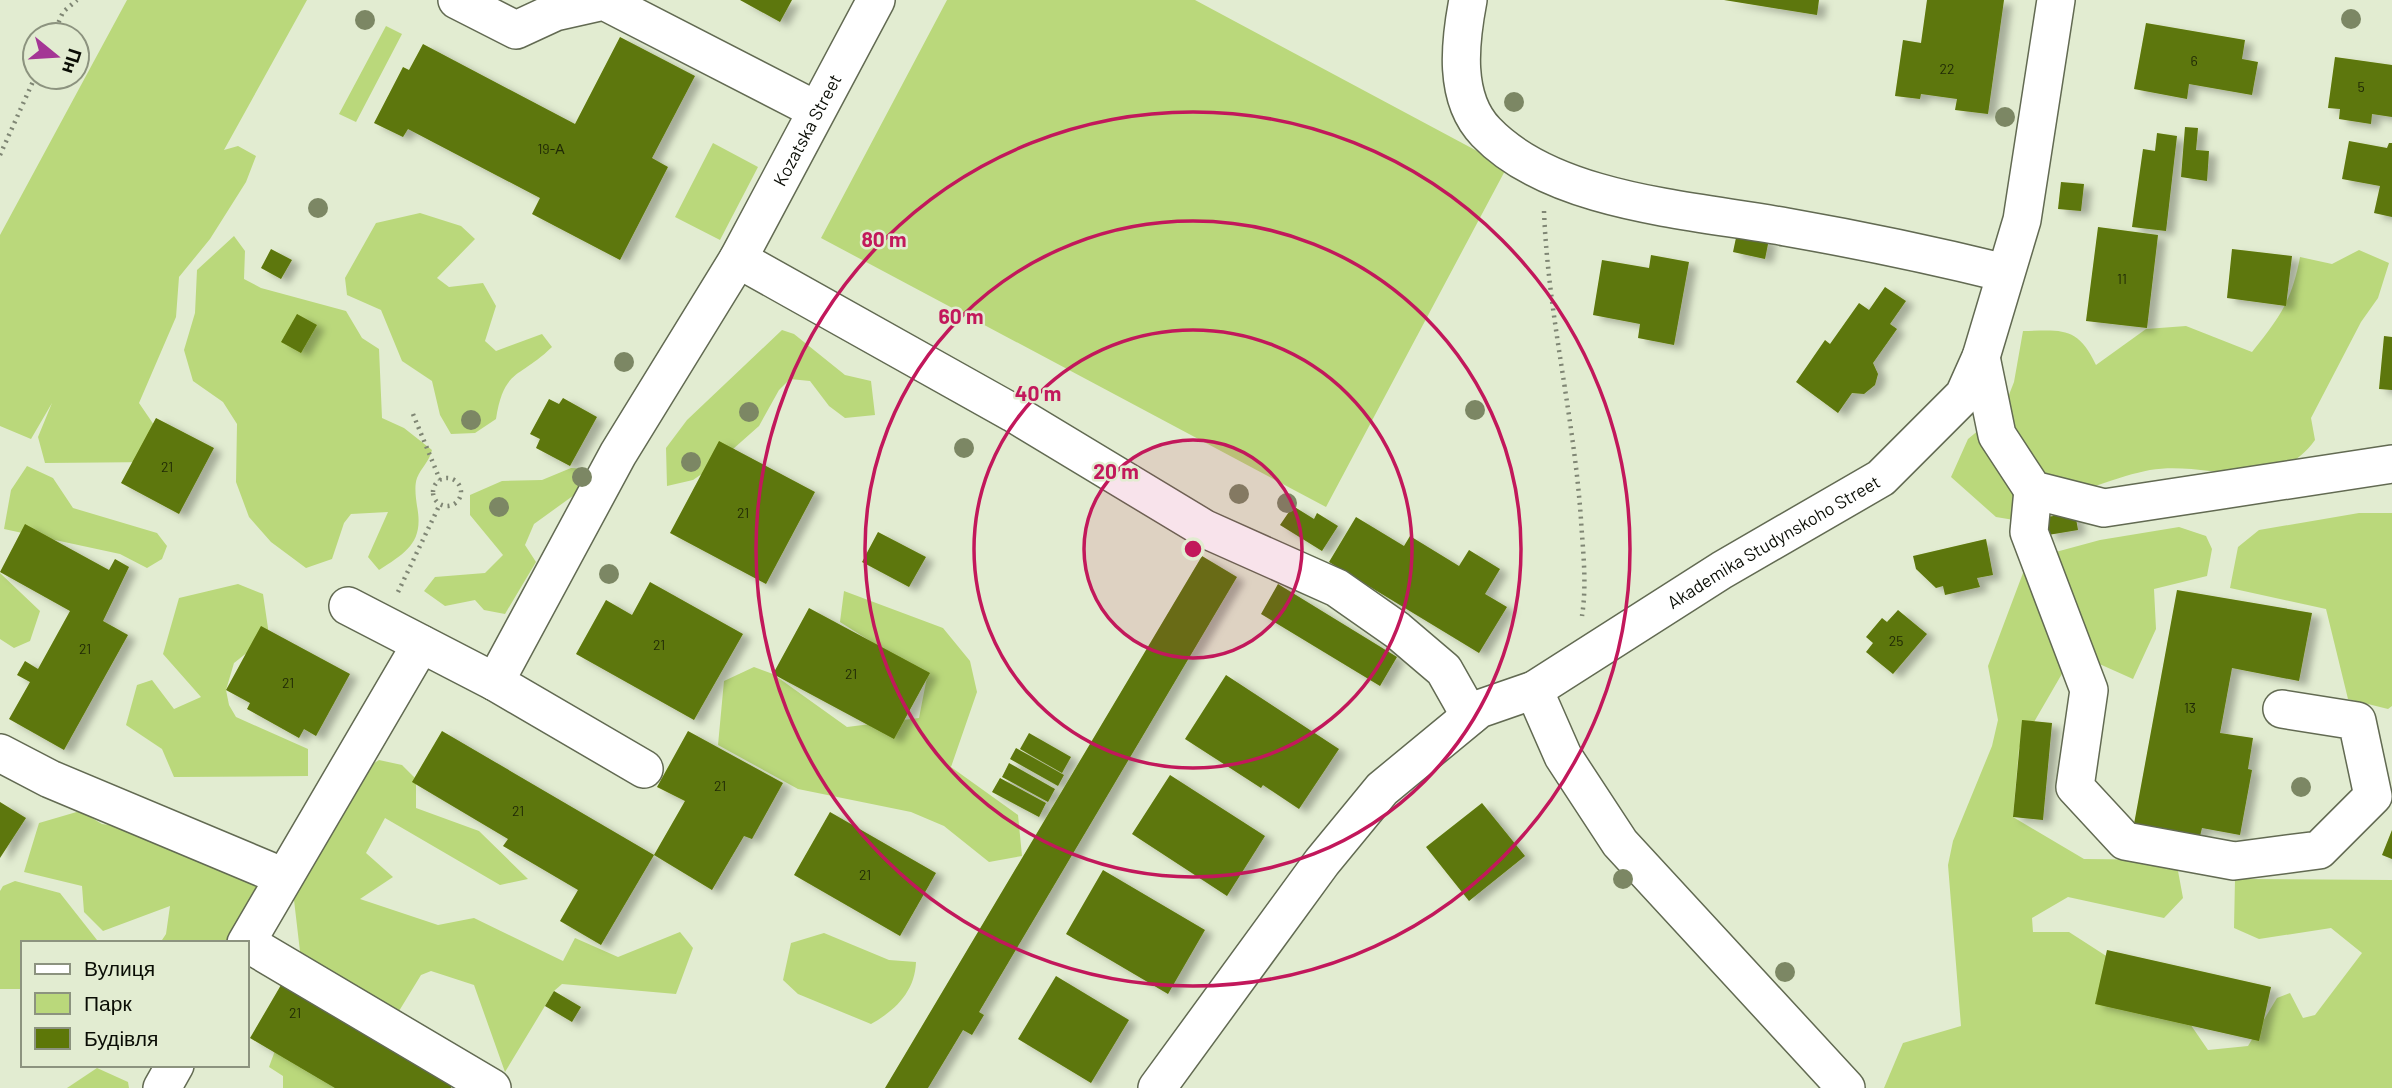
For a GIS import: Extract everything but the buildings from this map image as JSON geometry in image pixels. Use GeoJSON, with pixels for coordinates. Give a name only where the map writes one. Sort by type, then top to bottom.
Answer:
{"type":"FeatureCollection","features":[{"type":"Feature","properties":{"kind":"street"},"geometry":{"type":"LineString","coordinates":[[457,0],[516,30],[567,4],[604,1],[816,110]]}},
{"type":"Feature","properties":{"kind":"street","name":"Kozatska Street"},"geometry":{"type":"LineString","coordinates":[[495,682],[618,454],[738,259],[876,0]]}},
{"type":"Feature","properties":{"kind":"street"},"geometry":{"type":"LineString","coordinates":[[1468,0],[1460,65],[1466,97],[1484,131],[1510,153],[1543,170],[1577,187],[1640,202],[1913,250],[2005,273]]}},
{"type":"Feature","properties":{"kind":"street","name":"Akademika Studynskoho Street"},"geometry":{"type":"LineString","coordinates":[[1157,1088],[1322,862],[1382,789],[1479,709],[1534,690],[1722,570],[1881,478],[1964,395],[1981,357],[2022,220],[2056,0]]}},
{"type":"Feature","properties":{"kind":"street"},"geometry":{"type":"LineString","coordinates":[[738,259],[1013,413],[1205,529],[1337,588],[1397,630],[1444,670],[1470,716]]}},
{"type":"Feature","properties":{"kind":"street","name":"Akademika Studynskoho Street"},"geometry":{"type":"LineString","coordinates":[[1981,357],[1997,435],[2033,490]]}},
{"type":"Feature","properties":{"kind":"street"},"geometry":{"type":"LineString","coordinates":[[2282,709],[2357,721],[2373,796],[2319,850],[2234,861],[2125,841],[2075,787],[2089,690],[2029,532],[2033,490],[2104,508],[2392,464]]}},
{"type":"Feature","properties":{"kind":"street"},"geometry":{"type":"LineString","coordinates":[[348,606],[495,682],[644,769]]}},
{"type":"Feature","properties":{"kind":"street"},"geometry":{"type":"LineString","coordinates":[[247,941],[421,644]]}},
{"type":"Feature","properties":{"kind":"street"},"geometry":{"type":"LineString","coordinates":[[1534,690],[1563,756],[1620,843],[1846,1088]]}},
{"type":"Feature","properties":{"kind":"street"},"geometry":{"type":"LineString","coordinates":[[0,753],[50,779],[284,877]]}},
{"type":"Feature","properties":{"kind":"street"},"geometry":{"type":"LineString","coordinates":[[248,944],[492,1088]]}},
{"type":"Feature","properties":{"kind":"street"},"geometry":{"type":"LineString","coordinates":[[162,1088],[174,1067]]}},
{"type":"Feature","properties":{"kind":"path"},"geometry":{"type":"LineString","coordinates":[[59,21],[63,12],[77,0]]}},
{"type":"Feature","properties":{"kind":"path"},"geometry":{"type":"LineString","coordinates":[[0,155],[29,91]]}},
{"type":"Feature","properties":{"kind":"path"},"geometry":{"type":"LineString","coordinates":[[1543,170],[1546,263],[1578,477],[1584,570],[1584,601],[1573,665]]}},
{"type":"Feature","properties":{"kind":"path"},"geometry":{"type":"LineString","coordinates":[[413,414],[440,480]]}},
{"type":"Feature","properties":{"kind":"path"},"geometry":{"type":"LineString","coordinates":[[440,480],[455,480],[461,489],[458,500],[449,506],[440,504],[432,495],[435,484],[440,480]]}},
{"type":"Feature","properties":{"kind":"path"},"geometry":{"type":"LineString","coordinates":[[382,624],[440,504]]}},
{"type":"Feature","properties":{"kind":"green space"},"geometry":{"type":"Polygon","coordinates":[[[127,0],[307,0],[224,150],[238,146],[256,156],[246,182],[210,239],[179,277],[176,317],[139,403],[154,425],[156,462],[45,463],[38,437],[52,403],[31,439],[0,426],[0,235],[78,91],[91,91],[91,67],[127,0]]]}},
{"type":"Feature","properties":{"kind":"green space"},"geometry":{"type":"Polygon","coordinates":[[[947,0],[1195,0],[1507,167],[1326,507],[821,238],[947,0]]]}},
{"type":"Feature","properties":{"kind":"green space"},"geometry":{"type":"Polygon","coordinates":[[[386,26],[402,34],[356,122],[339,114],[386,26]]]}},
{"type":"Feature","properties":{"kind":"green space"},"geometry":{"type":"Polygon","coordinates":[[[713,143],[758,167],[720,240],[675,217],[713,143]]]}},
{"type":"Feature","properties":{"kind":"green space"},"geometry":{"type":"Polygon","coordinates":[[[420,213],[461,226],[475,239],[437,278],[449,287],[483,283],[496,306],[485,341],[496,351],[542,334],[552,347],[509,382],[503,391],[496,419],[475,433],[451,434],[440,415],[432,381],[402,361],[381,310],[347,295],[345,278],[376,223],[420,213]]]}},
{"type":"Feature","properties":{"kind":"green space"},"geometry":{"type":"Polygon","coordinates":[[[234,236],[245,251],[244,279],[261,288],[346,311],[362,338],[379,349],[382,418],[404,428],[432,450],[416,481],[419,518],[415,537],[405,551],[379,570],[368,557],[388,512],[351,514],[344,523],[332,559],[306,568],[271,542],[249,517],[236,482],[237,424],[223,402],[193,381],[184,350],[195,313],[197,270],[234,236]]]}},
{"type":"Feature","properties":{"kind":"green space"},"geometry":{"type":"Polygon","coordinates":[[[2359,250],[2389,263],[2378,298],[2361,322],[2311,418],[2315,440],[2298,458],[2280,468],[2260,473],[2173,468],[2150,470],[2083,491],[2020,521],[1996,517],[1951,477],[1968,439],[2003,410],[2014,382],[2023,331],[2048,330],[2067,333],[2082,343],[2096,365],[2146,329],[2186,326],[2252,352],[2283,308],[2293,286],[2300,257],[2332,264],[2359,250]]]}},
{"type":"Feature","properties":{"kind":"green space"},"geometry":{"type":"Polygon","coordinates":[[[782,330],[794,334],[845,375],[871,381],[875,415],[845,418],[829,406],[810,381],[790,379],[779,390],[759,426],[715,465],[693,480],[667,486],[666,448],[687,420],[782,330]]]}},
{"type":"Feature","properties":{"kind":"green space"},"geometry":{"type":"Polygon","coordinates":[[[27,466],[53,478],[73,508],[157,533],[167,546],[162,559],[147,568],[120,554],[4,529],[11,490],[27,466]]]}},
{"type":"Feature","properties":{"kind":"green space"},"geometry":{"type":"Polygon","coordinates":[[[571,468],[590,469],[581,490],[534,524],[525,545],[536,562],[505,614],[484,610],[475,600],[445,606],[424,591],[435,577],[485,573],[503,555],[470,515],[470,495],[502,481],[542,480],[571,468]]]}},
{"type":"Feature","properties":{"kind":"green space"},"geometry":{"type":"Polygon","coordinates":[[[2359,513],[2392,513],[2392,706],[2388,709],[2348,699],[2326,609],[2230,588],[2238,547],[2259,530],[2359,513]]]}},
{"type":"Feature","properties":{"kind":"green space"},"geometry":{"type":"Polygon","coordinates":[[[2179,527],[2206,536],[2212,549],[2207,576],[2154,589],[2156,629],[2133,679],[2086,658],[2063,672],[2019,748],[2013,817],[2084,859],[2176,860],[2183,898],[2164,918],[2068,897],[2032,918],[2033,932],[2069,932],[2173,999],[2208,1050],[2248,1046],[2277,998],[2290,993],[2303,1018],[2315,1015],[2362,953],[2331,928],[2259,939],[2234,928],[2235,879],[2392,880],[2392,1088],[1884,1088],[1903,1043],[1961,1026],[1948,865],[1953,841],[1992,746],[1998,720],[1988,666],[2023,573],[2041,556],[2100,540],[2179,527]]]}},
{"type":"Feature","properties":{"kind":"green space"},"geometry":{"type":"Polygon","coordinates":[[[0,573],[40,611],[30,641],[14,648],[0,639],[0,573]]]}},
{"type":"Feature","properties":{"kind":"green space"},"geometry":{"type":"Polygon","coordinates":[[[238,584],[263,594],[269,635],[234,663],[226,690],[229,705],[236,717],[308,749],[308,776],[174,777],[162,749],[126,725],[137,685],[152,680],[174,709],[201,697],[163,654],[179,598],[238,584]]]}},
{"type":"Feature","properties":{"kind":"green space"},"geometry":{"type":"Polygon","coordinates":[[[844,591],[943,628],[970,661],[977,692],[951,767],[1018,815],[1022,856],[989,862],[944,826],[911,812],[798,789],[718,745],[724,681],[754,667],[773,674],[847,727],[919,718],[927,677],[840,622],[844,591]]]}},
{"type":"Feature","properties":{"kind":"green space"},"geometry":{"type":"Polygon","coordinates":[[[379,760],[402,765],[416,779],[416,808],[479,831],[528,879],[500,885],[385,818],[366,853],[393,877],[360,899],[438,925],[474,918],[563,961],[575,938],[618,957],[680,932],[693,948],[676,994],[562,984],[554,991],[505,1072],[474,985],[431,971],[421,975],[399,1011],[389,1010],[301,960],[294,900],[300,876],[371,765],[379,760]]]}},
{"type":"Feature","properties":{"kind":"green space"},"geometry":{"type":"Polygon","coordinates":[[[80,811],[102,824],[169,834],[263,877],[231,941],[161,941],[166,934],[170,906],[103,931],[84,912],[82,886],[24,872],[39,823],[80,811]]]}},
{"type":"Feature","properties":{"kind":"green space"},"geometry":{"type":"Polygon","coordinates":[[[15,881],[60,893],[97,941],[21,941],[21,989],[0,989],[0,891],[3,886],[15,881]]]}},
{"type":"Feature","properties":{"kind":"green space"},"geometry":{"type":"Polygon","coordinates":[[[824,933],[889,960],[916,962],[908,991],[896,1006],[871,1024],[798,994],[783,980],[791,943],[824,933]]]}},
{"type":"Feature","properties":{"kind":"green space"},"geometry":{"type":"Polygon","coordinates":[[[280,1037],[351,1088],[283,1088],[283,1076],[269,1067],[280,1037]]]}},
{"type":"Feature","properties":{"kind":"green space"},"geometry":{"type":"Polygon","coordinates":[[[97,1068],[128,1082],[129,1088],[67,1088],[97,1068]]]}}]}
